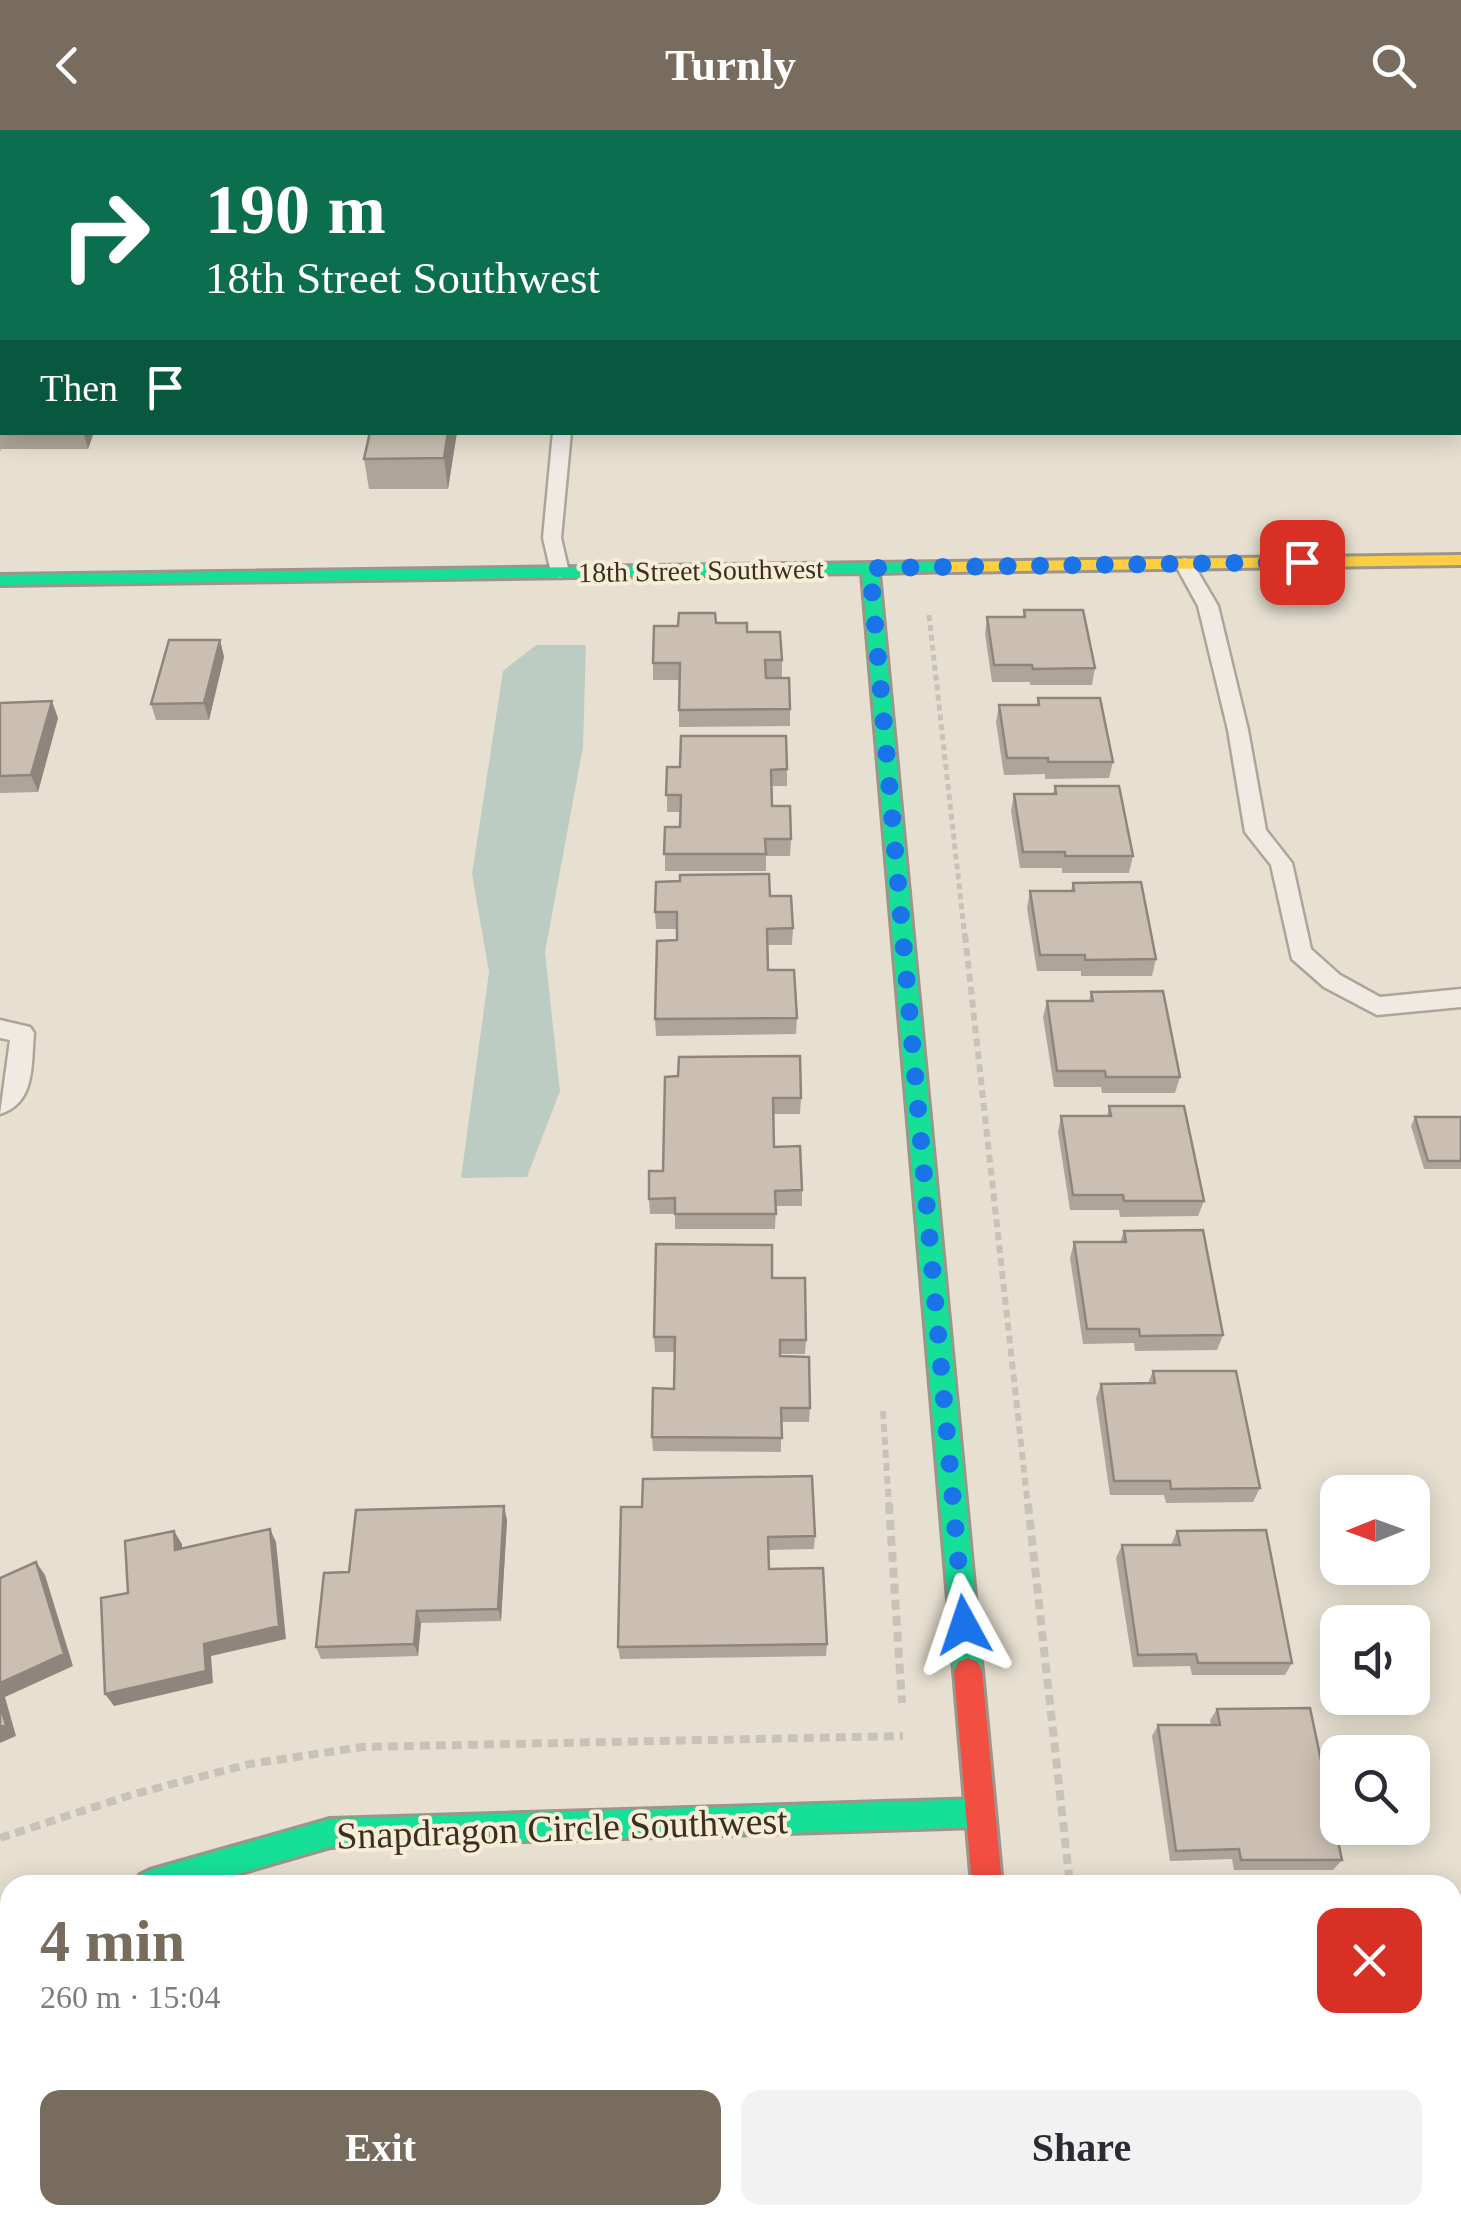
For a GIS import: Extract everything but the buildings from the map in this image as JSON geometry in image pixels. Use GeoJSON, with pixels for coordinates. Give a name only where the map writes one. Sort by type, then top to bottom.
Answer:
{"type":"FeatureCollection","features":[{"type":"Feature","properties":{"kind":"street","name":"18th Street Southwest"},"geometry":{"type":"LineString","coordinates":[[0,580],[1461,560]]}},
{"type":"Feature","properties":{"kind":"street"},"geometry":{"type":"LineString","coordinates":[[870,568],[986,1875]]}},
{"type":"Feature","properties":{"kind":"street","name":"Snapdragon Circle Southwest"},"geometry":{"type":"LineString","coordinates":[[185,1875],[330,1833],[980,1813]]}},
{"type":"Feature","properties":{"kind":"lane"},"geometry":{"type":"LineString","coordinates":[[560,572],[552,538],[562,435]]}},
{"type":"Feature","properties":{"kind":"lane"},"geometry":{"type":"LineString","coordinates":[[1184,564],[1208,606],[1238,730],[1256,832],[1282,863],[1300,953],[1332,981],[1377,1006],[1461,998]]}},
{"type":"Feature","properties":{"kind":"lane"},"geometry":{"type":"LineString","coordinates":[[0,1029],[22,1033],[18,1089],[0,1105]]}},
{"type":"Feature","properties":{"kind":"path"},"geometry":{"type":"LineString","coordinates":[[929,615],[1069,1875]]}},
{"type":"Feature","properties":{"kind":"path"},"geometry":{"type":"LineString","coordinates":[[0,1838],[200,1777],[362,1747],[903,1736]]}},
{"type":"Feature","properties":{"kind":"shaded area"},"geometry":{"type":"Polygon","coordinates":[[[536,645],[586,645],[583,747],[545,952],[560,1091],[527,1177],[461,1178],[489,972],[472,874],[503,671],[536,645]]]}},
{"type":"Feature","properties":{"kind":"traffic: fast"},"geometry":{"type":"LineString","coordinates":[[0,580],[948,567]]}},
{"type":"Feature","properties":{"kind":"traffic: fast"},"geometry":{"type":"LineString","coordinates":[[870,568],[968,1671]]}},
{"type":"Feature","properties":{"kind":"traffic: fast"},"geometry":{"type":"LineString","coordinates":[[185,1875],[330,1833],[980,1813]]}},
{"type":"Feature","properties":{"kind":"traffic: slow"},"geometry":{"type":"LineString","coordinates":[[948,567],[1461,560]]}},
{"type":"Feature","properties":{"kind":"traffic: jam"},"geometry":{"type":"LineString","coordinates":[[968,1671],[986,1875]]}},
{"type":"Feature","properties":{"kind":"route"},"geometry":{"type":"LineString","coordinates":[[964,1625],[870,568],[1302,562]]}}]}
